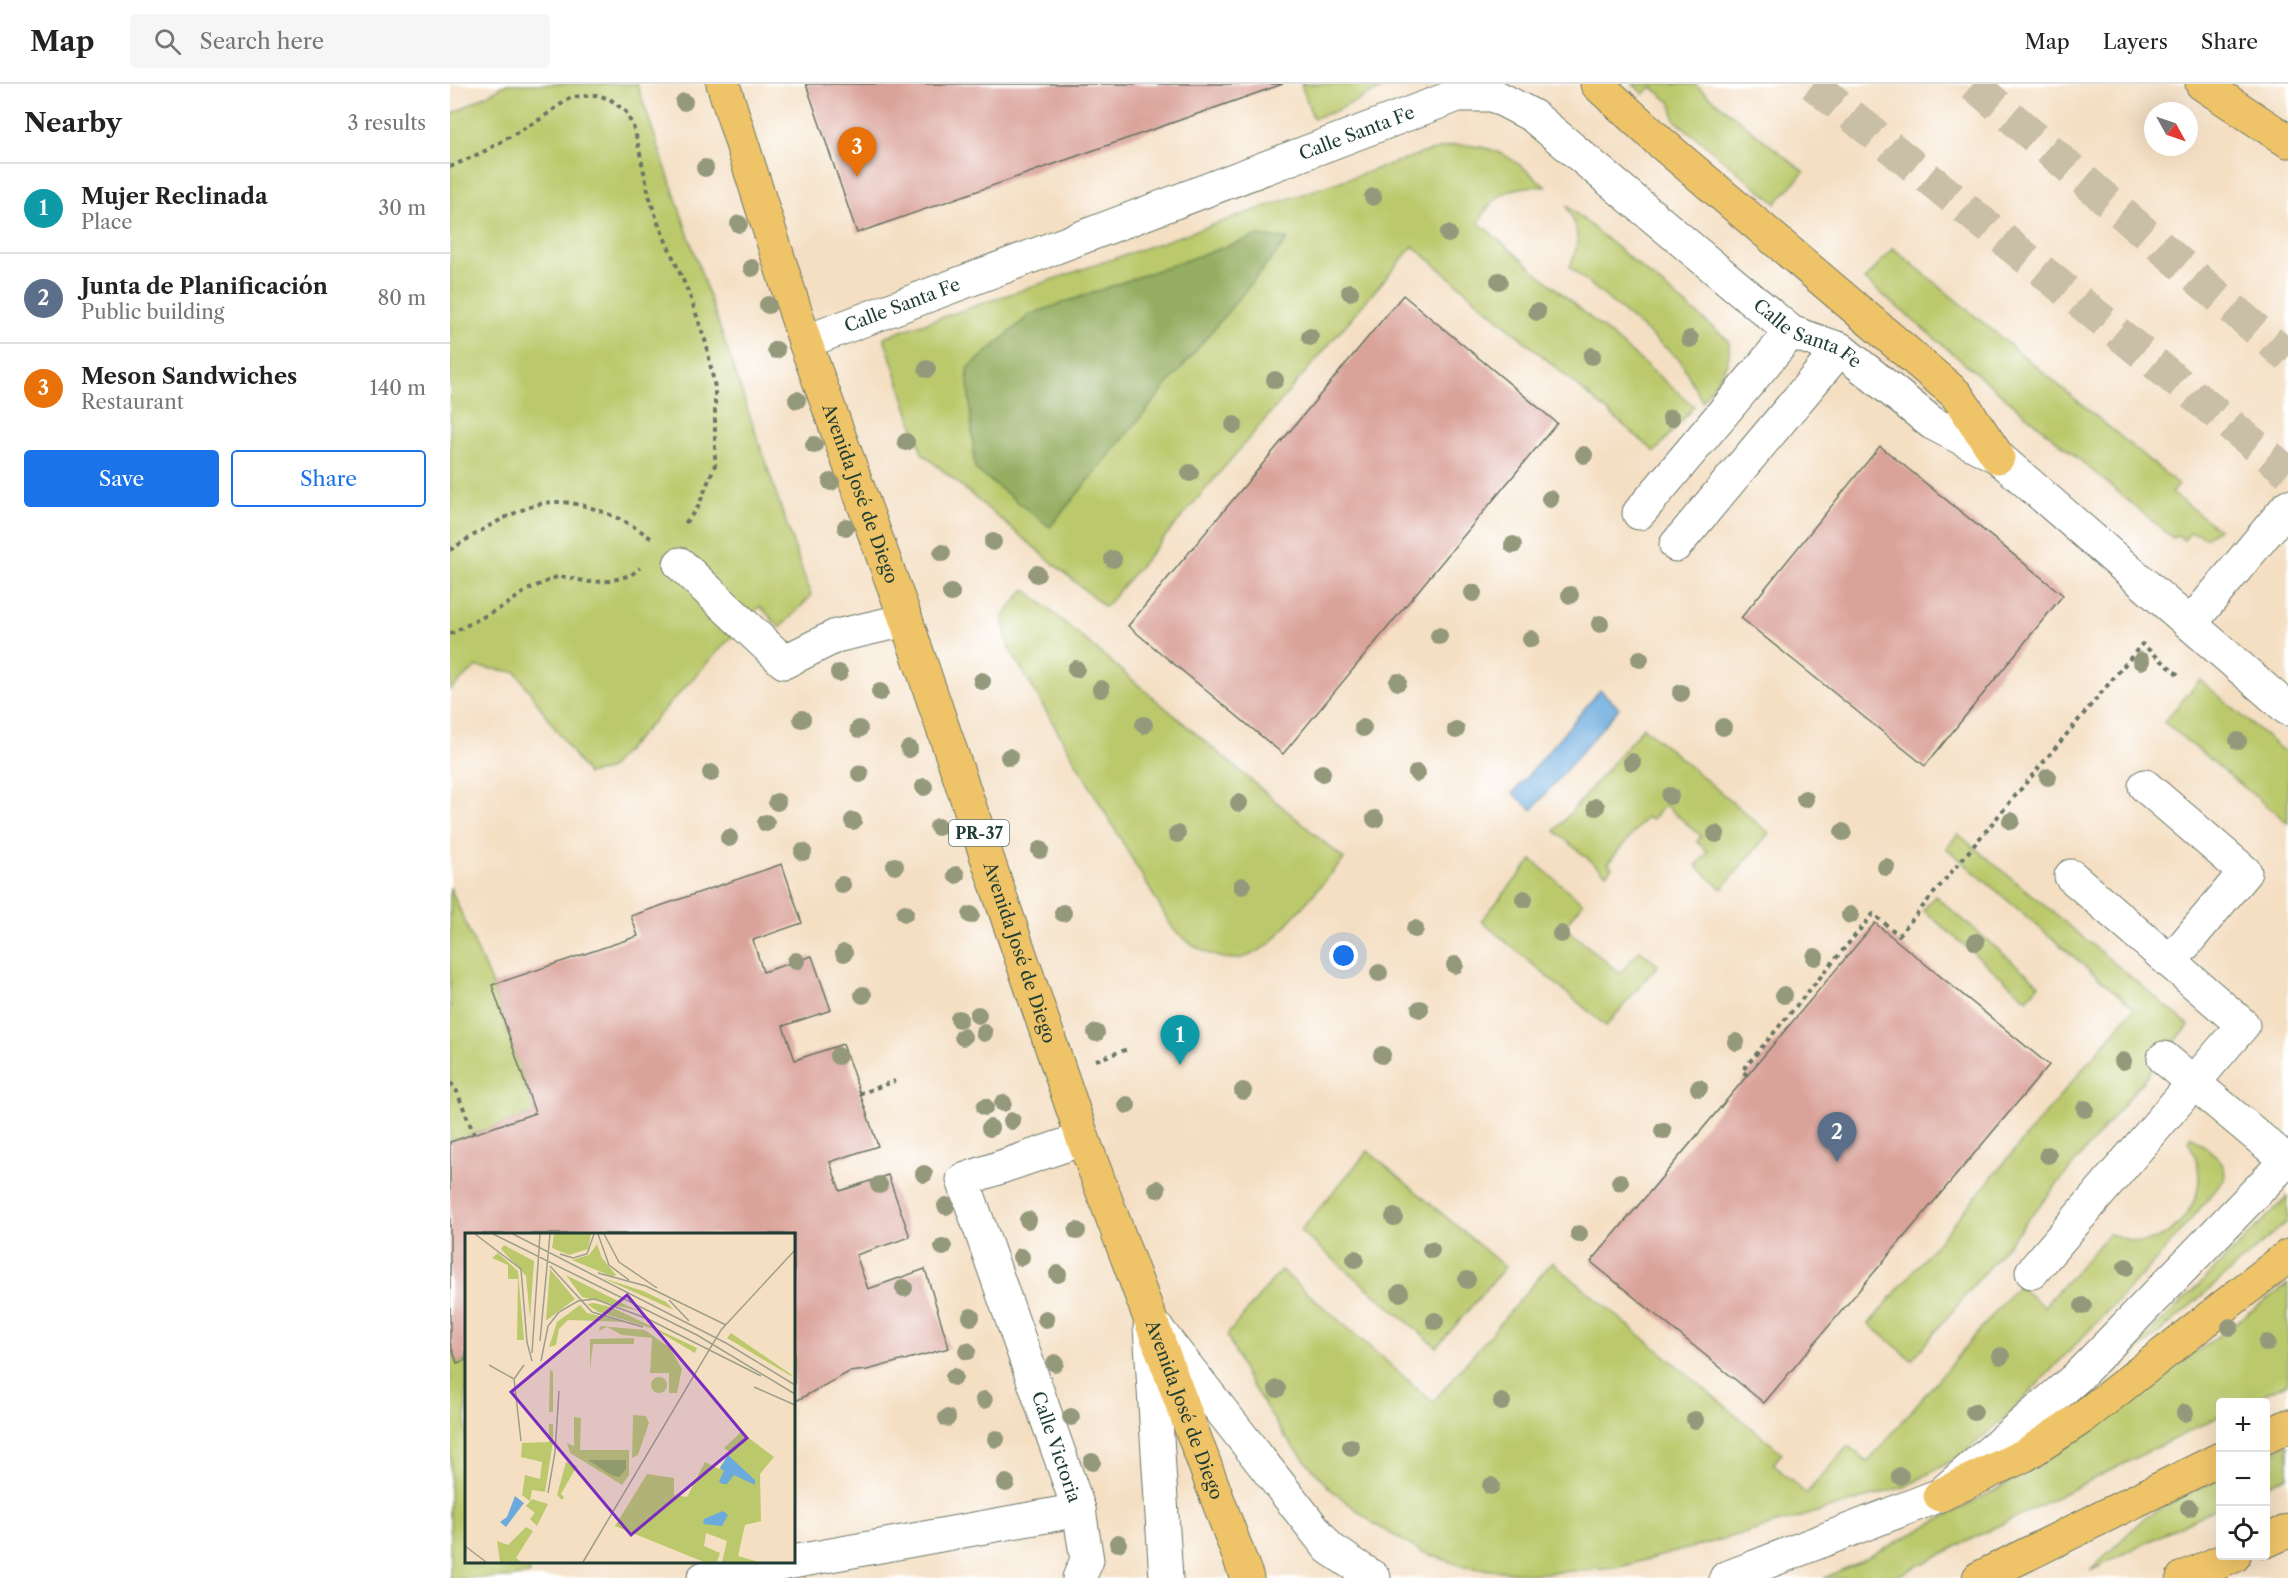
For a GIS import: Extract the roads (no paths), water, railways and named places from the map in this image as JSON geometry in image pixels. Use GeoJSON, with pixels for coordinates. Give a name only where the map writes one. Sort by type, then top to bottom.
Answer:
{"type":"FeatureCollection","features":[{"type":"Feature","properties":{"kind":"main road","name":"Avenida José de Diego"},"geometry":{"type":"LineString","coordinates":[[723,84],[805,342],[906,620],[1083,1139],[1247,1578]]}},
{"type":"Feature","properties":{"kind":"main road"},"geometry":{"type":"LineString","coordinates":[[1597,84],[1659,141],[1956,394],[1998,457]]}},
{"type":"Feature","properties":{"kind":"main road"},"geometry":{"type":"LineString","coordinates":[[2202,84],[2288,141]]}},
{"type":"Feature","properties":{"kind":"main road"},"geometry":{"type":"LineString","coordinates":[[1940,1495],[2025,1455],[2083,1417],[2288,1256]]}},
{"type":"Feature","properties":{"kind":"main road"},"geometry":{"type":"LineString","coordinates":[[2270,1435],[2288,1426]]}},
{"type":"Feature","properties":{"kind":"main road"},"geometry":{"type":"LineString","coordinates":[[1979,1578],[2216,1462]]}},
{"type":"Feature","properties":{"kind":"main road"},"geometry":{"type":"LineString","coordinates":[[2270,1539],[2288,1531]]}},
{"type":"Feature","properties":{"kind":"main road"},"geometry":{"type":"LineString","coordinates":[[2183,1578],[2225,1560]]}},
{"type":"Feature","properties":{"kind":"street","name":"Calle Santa Fe"},"geometry":{"type":"LineString","coordinates":[[805,342],[1458,95],[1489,89],[1533,116],[1791,332],[1840,349],[1932,423],[1998,457],[2288,709]]}},
{"type":"Feature","properties":{"kind":"street"},"geometry":{"type":"LineString","coordinates":[[1639,513],[1791,332]]}},
{"type":"Feature","properties":{"kind":"street"},"geometry":{"type":"LineString","coordinates":[[1676,545],[1840,349]]}},
{"type":"Feature","properties":{"kind":"street"},"geometry":{"type":"LineString","coordinates":[[2191,623],[2288,506]]}},
{"type":"Feature","properties":{"kind":"street"},"geometry":{"type":"LineString","coordinates":[[671,547],[784,662],[836,636],[906,620]]}},
{"type":"Feature","properties":{"kind":"street"},"geometry":{"type":"LineString","coordinates":[[2145,786],[2245,873],[2170,962]]}},
{"type":"Feature","properties":{"kind":"street"},"geometry":{"type":"LineString","coordinates":[[2032,1272],[2244,1025],[2071,876]]}},
{"type":"Feature","properties":{"kind":"street"},"geometry":{"type":"LineString","coordinates":[[1726,1578],[1940,1495],[2076,1378],[2287,1160],[2164,1058]]}},
{"type":"Feature","properties":{"kind":"street","name":"Calle Victoria"},"geometry":{"type":"LineString","coordinates":[[795,1561],[1079,1510],[963,1180],[1083,1139]]}},
{"type":"Feature","properties":{"kind":"street"},"geometry":{"type":"LineString","coordinates":[[1149,1319],[1166,1578]]}},
{"type":"Feature","properties":{"kind":"street"},"geometry":{"type":"LineString","coordinates":[[1149,1319],[1329,1548],[1374,1578]]}},
{"type":"Feature","properties":{"kind":"street"},"geometry":{"type":"LineString","coordinates":[[1079,1510],[1088,1560],[1079,1578]]}},
{"type":"Feature","properties":{"kind":"street","name":"Calle Victoria"},"geometry":{"type":"LineString","coordinates":[[704,1578],[787,1563]]}},
{"type":"Feature","properties":{"kind":"water"},"geometry":{"type":"Polygon","coordinates":[[[1600,690],[1619,708],[1532,810],[1513,793],[1600,690]]]}},
{"type":"Feature","properties":{"kind":"tunnel"},"geometry":{"type":"LineString","coordinates":[[1813,84],[2288,472]]}},
{"type":"Feature","properties":{"kind":"tunnel"},"geometry":{"type":"LineString","coordinates":[[1973,84],[2288,357]]}},
{"type":"Feature","properties":{"kind":"place","name":"Meson Sandwiches"},"geometry":{"type":"Point","coordinates":[857,177]}},
{"type":"Feature","properties":{"kind":"place","name":"Mujer Reclinada"},"geometry":{"type":"Point","coordinates":[1180,1065]}},
{"type":"Feature","properties":{"kind":"place","name":"Junta de Planificación"},"geometry":{"type":"Point","coordinates":[1837,1162]}}]}
